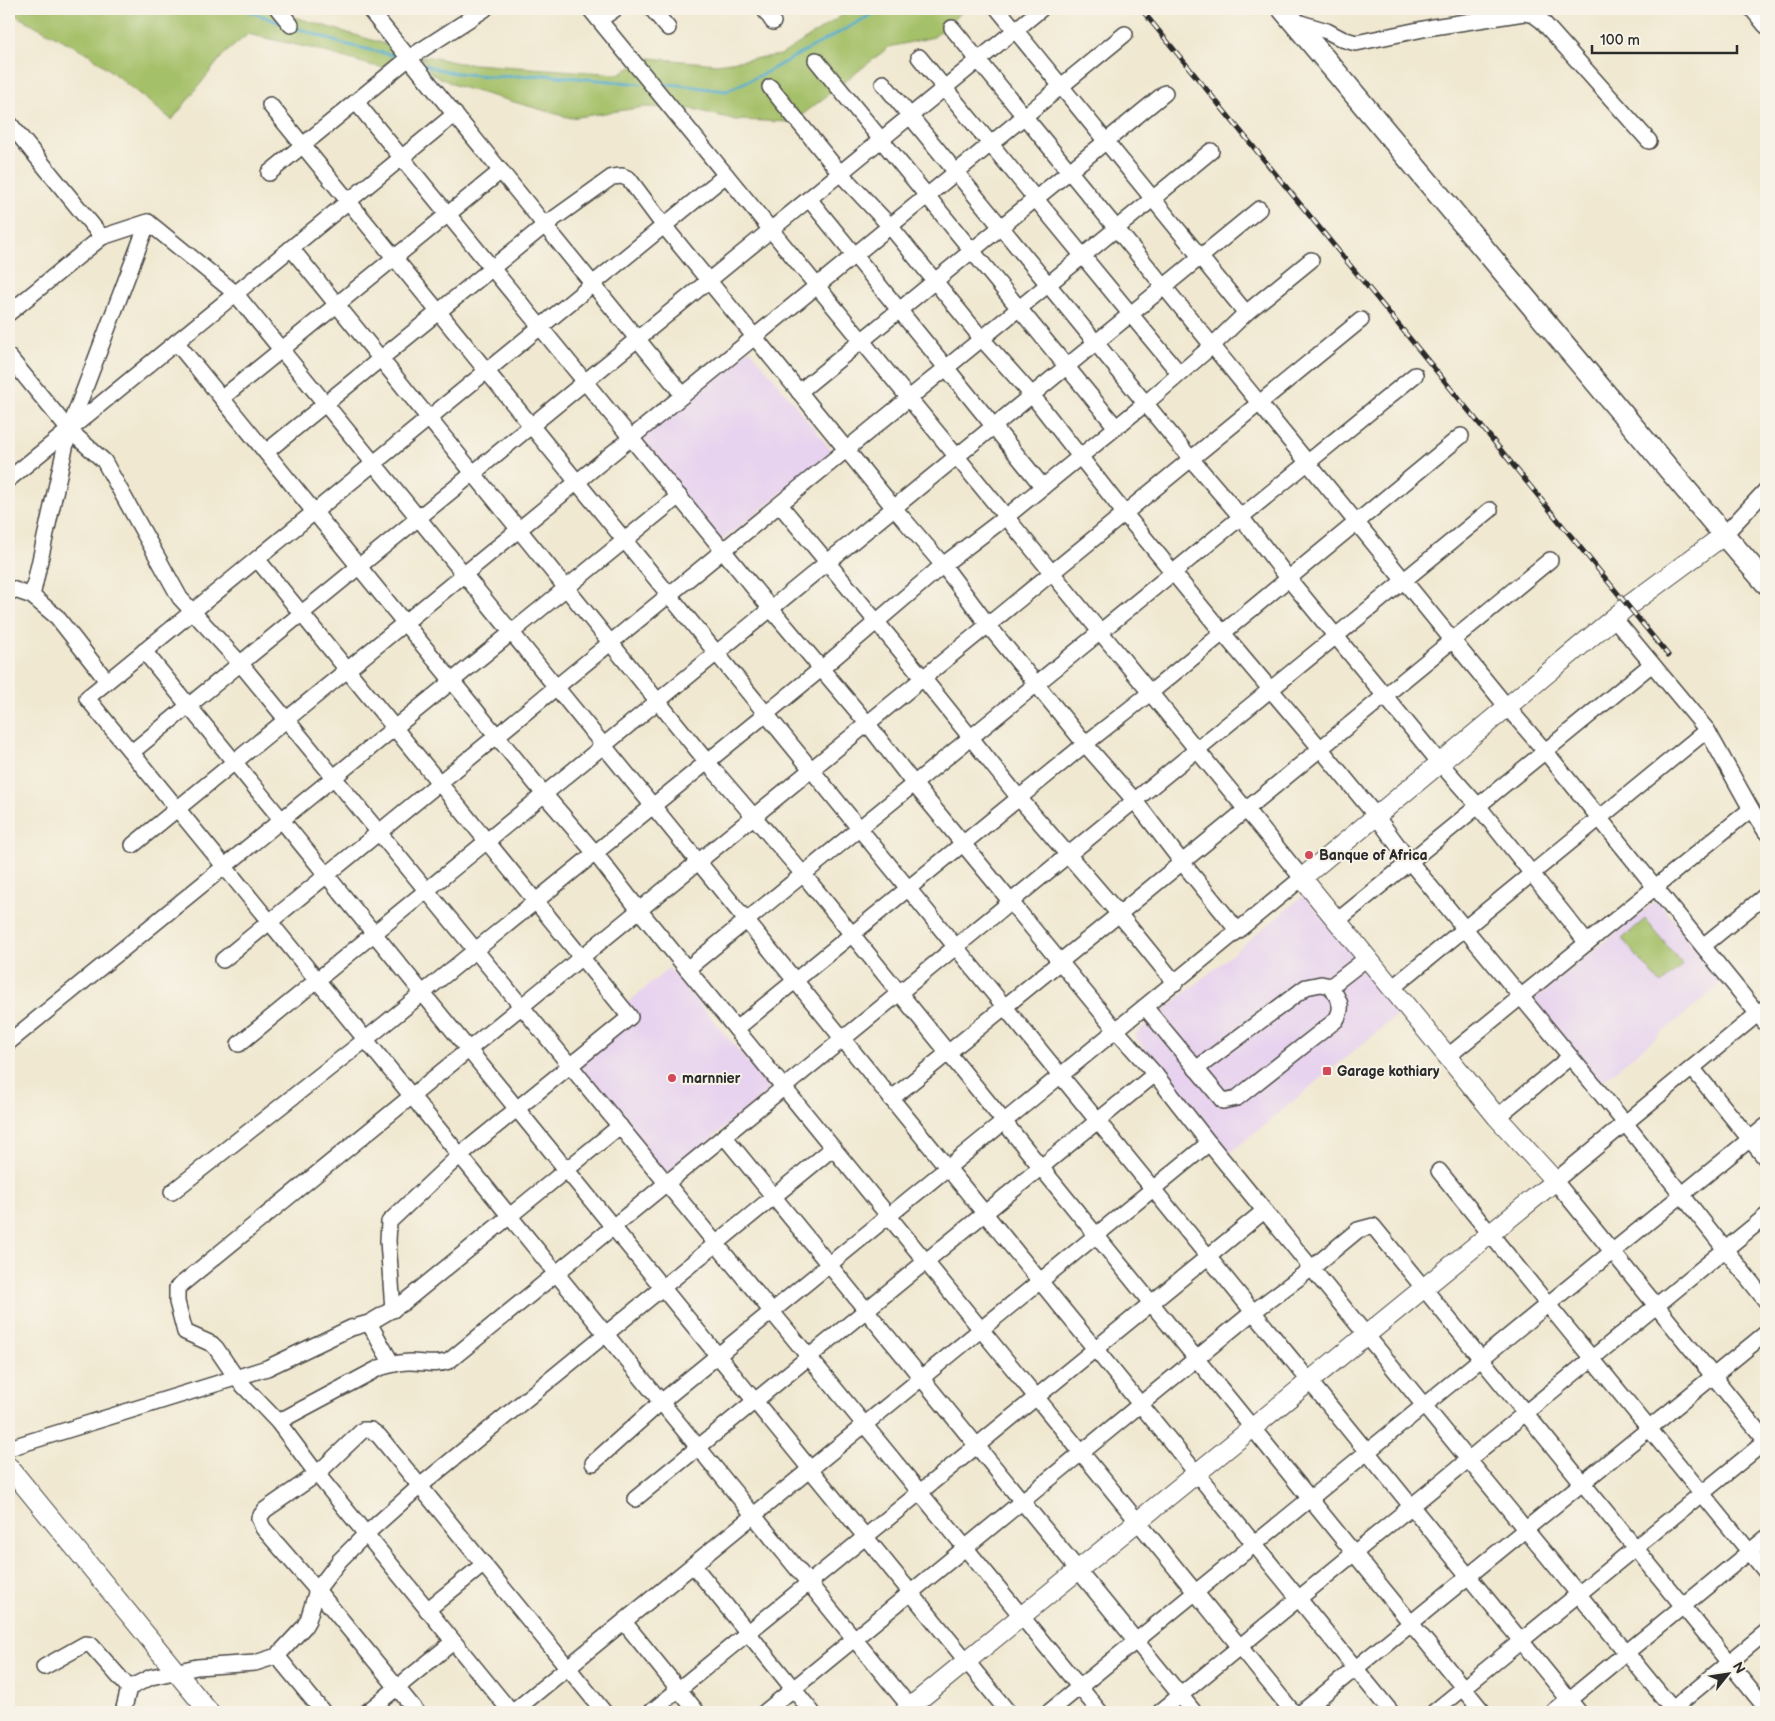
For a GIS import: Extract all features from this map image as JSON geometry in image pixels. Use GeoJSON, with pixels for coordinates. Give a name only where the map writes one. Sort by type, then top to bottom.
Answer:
{"type":"FeatureCollection","features":[{"type":"Feature","properties":{"kind":"highway"},"geometry":{"type":"LineString","coordinates":[[1289,15],[1766,583]]}},
{"type":"Feature","properties":{"kind":"main road"},"geometry":{"type":"LineString","coordinates":[[909,1711],[1196,1473],[1555,1181],[1497,1117],[1302,878],[1614,618],[1724,535]]}},
{"type":"Feature","properties":{"kind":"main road"},"geometry":{"type":"LineString","coordinates":[[9,1467],[209,1712]]}},
{"type":"Feature","properties":{"kind":"street"},"geometry":{"type":"LineString","coordinates":[[278,9],[291,25]]}},
{"type":"Feature","properties":{"kind":"street"},"geometry":{"type":"LineString","coordinates":[[369,9],[684,395]]}},
{"type":"Feature","properties":{"kind":"street"},"geometry":{"type":"LineString","coordinates":[[593,1463],[661,1402],[1302,878],[594,14],[615,9]]}},
{"type":"Feature","properties":{"kind":"street"},"geometry":{"type":"LineString","coordinates":[[652,9],[668,28]]}},
{"type":"Feature","properties":{"kind":"street"},"geometry":{"type":"LineString","coordinates":[[764,9],[773,22]]}},
{"type":"Feature","properties":{"kind":"street"},"geometry":{"type":"LineString","coordinates":[[998,9],[1246,313]]}},
{"type":"Feature","properties":{"kind":"street"},"geometry":{"type":"LineString","coordinates":[[132,752],[1041,9]]}},
{"type":"Feature","properties":{"kind":"street"},"geometry":{"type":"LineString","coordinates":[[1752,9],[1766,26]]}},
{"type":"Feature","properties":{"kind":"street"},"geometry":{"type":"LineString","coordinates":[[269,173],[409,58],[481,10]]}},
{"type":"Feature","properties":{"kind":"street"},"geometry":{"type":"LineString","coordinates":[[1289,15],[1328,30],[1342,39],[1356,43],[1433,27],[1515,14],[1524,13],[1534,16],[1542,21],[1649,141]]}},
{"type":"Feature","properties":{"kind":"street"},"geometry":{"type":"LineString","coordinates":[[952,28],[1116,229],[1214,345],[1307,462],[1507,707],[1546,751],[1703,946],[1764,1015],[1692,1068],[1555,1181],[1766,1441],[1434,1712]]}},
{"type":"Feature","properties":{"kind":"street"},"geometry":{"type":"LineString","coordinates":[[132,845],[1125,34]]}},
{"type":"Feature","properties":{"kind":"street"},"geometry":{"type":"LineString","coordinates":[[919,57],[1179,373]]}},
{"type":"Feature","properties":{"kind":"street"},"geometry":{"type":"LineString","coordinates":[[816,60],[1116,427]]}},
{"type":"Feature","properties":{"kind":"street"},"geometry":{"type":"LineString","coordinates":[[883,83],[1191,459],[1241,517],[1288,578],[1384,695],[1479,807],[1587,943]]}},
{"type":"Feature","properties":{"kind":"street"},"geometry":{"type":"LineString","coordinates":[[770,87],[840,173],[890,226],[982,339],[1032,396],[1125,514],[1376,816],[1410,862],[1625,1123],[1766,1301]]}},
{"type":"Feature","properties":{"kind":"street"},"geometry":{"type":"LineString","coordinates":[[799,392],[1165,93]]}},
{"type":"Feature","properties":{"kind":"street"},"geometry":{"type":"LineString","coordinates":[[356,102],[771,609],[868,723],[914,784],[1116,1030],[1155,1074],[1264,1211],[1672,1711],[1766,1632]]}},
{"type":"Feature","properties":{"kind":"street"},"geometry":{"type":"LineString","coordinates":[[270,105],[1579,1712]]}},
{"type":"Feature","properties":{"kind":"street"},"geometry":{"type":"LineString","coordinates":[[9,480],[455,114]]}},
{"type":"Feature","properties":{"kind":"street"},"geometry":{"type":"LineString","coordinates":[[9,125],[102,237]]}},
{"type":"Feature","properties":{"kind":"street"},"geometry":{"type":"LineString","coordinates":[[223,960],[1211,151]]}},
{"type":"Feature","properties":{"kind":"street"},"geometry":{"type":"LineString","coordinates":[[222,398],[501,171]]}},
{"type":"Feature","properties":{"kind":"street"},"geometry":{"type":"LineString","coordinates":[[726,175],[88,698],[754,1515],[854,1639],[909,1711]]}},
{"type":"Feature","properties":{"kind":"street"},"geometry":{"type":"LineString","coordinates":[[266,452],[545,225],[612,177],[622,176],[629,180],[708,281],[943,565],[1085,744],[1135,800],[1181,862],[1238,931]]}},
{"type":"Feature","properties":{"kind":"street"},"geometry":{"type":"LineString","coordinates":[[808,199],[1043,487]]}},
{"type":"Feature","properties":{"kind":"street"},"geometry":{"type":"LineString","coordinates":[[238,1044],[1260,209]]}},
{"type":"Feature","properties":{"kind":"street"},"geometry":{"type":"LineString","coordinates":[[9,313],[102,237],[148,222]]}},
{"type":"Feature","properties":{"kind":"street"},"geometry":{"type":"LineString","coordinates":[[148,222],[235,293],[1391,1712]]}},
{"type":"Feature","properties":{"kind":"street"},"geometry":{"type":"LineString","coordinates":[[32,596],[69,430],[148,222]]}},
{"type":"Feature","properties":{"kind":"street"},"geometry":{"type":"LineString","coordinates":[[291,248],[708,762],[803,874],[898,994],[1041,1167],[1095,1236],[1483,1712]]}},
{"type":"Feature","properties":{"kind":"street"},"geometry":{"type":"LineString","coordinates":[[172,1192],[365,1040],[708,762],[943,565],[1006,517],[1146,403],[1214,345],[1246,313],[1311,260]]}},
{"type":"Feature","properties":{"kind":"street"},"geometry":{"type":"LineString","coordinates":[[1209,1143],[512,1712],[317,1474],[278,1422],[237,1379],[212,1344],[185,1332],[177,1302],[177,1288],[1361,320]]}},
{"type":"Feature","properties":{"kind":"street"},"geometry":{"type":"LineString","coordinates":[[176,342],[544,794],[595,853],[639,910],[1292,1712]]}},
{"type":"Feature","properties":{"kind":"street"},"geometry":{"type":"LineString","coordinates":[[9,357],[69,430],[104,461],[180,598],[240,663],[1100,1712]]}},
{"type":"Feature","properties":{"kind":"street"},"geometry":{"type":"LineString","coordinates":[[687,969],[1414,374]]}},
{"type":"Feature","properties":{"kind":"street"},"geometry":{"type":"LineString","coordinates":[[736,1029],[1462,436]]}},
{"type":"Feature","properties":{"kind":"street"},"geometry":{"type":"LineString","coordinates":[[1724,535],[1766,490]]}},
{"type":"Feature","properties":{"kind":"street"},"geometry":{"type":"LineString","coordinates":[[9,1042],[679,496]]}},
{"type":"Feature","properties":{"kind":"street"},"geometry":{"type":"LineString","coordinates":[[780,505],[1019,798],[1119,914],[1175,983]]}},
{"type":"Feature","properties":{"kind":"street"},"geometry":{"type":"LineString","coordinates":[[278,1422],[367,1373],[392,1364],[408,1362],[442,1364],[449,1361],[1490,510]]}},
{"type":"Feature","properties":{"kind":"street"},"geometry":{"type":"LineString","coordinates":[[257,559],[630,1017],[460,1155],[389,1222],[388,1241],[393,1310]]}},
{"type":"Feature","properties":{"kind":"street"},"geometry":{"type":"LineString","coordinates":[[891,1099],[1550,560]]}},
{"type":"Feature","properties":{"kind":"street"},"geometry":{"type":"LineString","coordinates":[[9,588],[32,596],[57,618],[107,682]]}},
{"type":"Feature","properties":{"kind":"street"},"geometry":{"type":"LineString","coordinates":[[1614,618],[1707,730],[1766,832]]}},
{"type":"Feature","properties":{"kind":"street"},"geometry":{"type":"LineString","coordinates":[[144,651],[1008,1712]]}},
{"type":"Feature","properties":{"kind":"street"},"geometry":{"type":"LineString","coordinates":[[1337,921],[1652,664]]}},
{"type":"Feature","properties":{"kind":"street"},"geometry":{"type":"LineString","coordinates":[[1392,988],[1707,730]]}},
{"type":"Feature","properties":{"kind":"street"},"geometry":{"type":"LineString","coordinates":[[1448,1057],[1751,809]]}},
{"type":"Feature","properties":{"kind":"street"},"geometry":{"type":"LineString","coordinates":[[1703,946],[1766,894]]}},
{"type":"Feature","properties":{"kind":"street"},"geometry":{"type":"LineString","coordinates":[[1196,1069],[1306,987],[1321,984],[1331,986],[1367,958]]}},
{"type":"Feature","properties":{"kind":"street"},"geometry":{"type":"LineString","coordinates":[[1145,1006],[1223,1101],[1237,1098],[1336,1020],[1341,1005],[1331,986]]}},
{"type":"Feature","properties":{"kind":"street"},"geometry":{"type":"LineString","coordinates":[[1497,1117],[1570,1057]]}},
{"type":"Feature","properties":{"kind":"street"},"geometry":{"type":"LineString","coordinates":[[1692,1068],[1766,1159]]}},
{"type":"Feature","properties":{"kind":"street"},"geometry":{"type":"LineString","coordinates":[[635,1499],[1155,1074]]}},
{"type":"Feature","properties":{"kind":"street"},"geometry":{"type":"LineString","coordinates":[[9,1448],[237,1379],[285,1360],[351,1328],[369,1323],[393,1310],[620,1126]]}},
{"type":"Feature","properties":{"kind":"street"},"geometry":{"type":"LineString","coordinates":[[1049,1712],[1766,1126]]}},
{"type":"Feature","properties":{"kind":"street"},"geometry":{"type":"LineString","coordinates":[[724,1136],[1194,1712]]}},
{"type":"Feature","properties":{"kind":"street"},"geometry":{"type":"LineString","coordinates":[[122,1712],[129,1688],[151,1676],[197,1667],[255,1663],[277,1656],[304,1627],[317,1590],[340,1560],[366,1534],[420,1486],[833,1148]]}},
{"type":"Feature","properties":{"kind":"street"},"geometry":{"type":"LineString","coordinates":[[1440,1170],[1766,1572]]}},
{"type":"Feature","properties":{"kind":"street"},"geometry":{"type":"LineString","coordinates":[[651,1712],[1264,1211]]}},
{"type":"Feature","properties":{"kind":"street"},"geometry":{"type":"LineString","coordinates":[[1160,1712],[1766,1216]]}},
{"type":"Feature","properties":{"kind":"street"},"geometry":{"type":"LineString","coordinates":[[765,1712],[1253,1312],[1312,1268],[1358,1230],[1372,1226],[1766,1708]]}},
{"type":"Feature","properties":{"kind":"street"},"geometry":{"type":"LineString","coordinates":[[369,1323],[392,1364]]}},
{"type":"Feature","properties":{"kind":"street"},"geometry":{"type":"LineString","coordinates":[[1302,1712],[1766,1333]]}},
{"type":"Feature","properties":{"kind":"street"},"geometry":{"type":"LineString","coordinates":[[416,1712],[317,1590],[263,1528],[259,1518],[265,1510],[317,1474],[363,1430],[371,1430],[379,1436],[604,1712]]}},
{"type":"Feature","properties":{"kind":"street"},"geometry":{"type":"LineString","coordinates":[[1554,1712],[1766,1538]]}},
{"type":"Feature","properties":{"kind":"street"},"geometry":{"type":"LineString","coordinates":[[428,1610],[484,1564]]}},
{"type":"Feature","properties":{"kind":"street"},"geometry":{"type":"LineString","coordinates":[[693,1565],[812,1712]]}},
{"type":"Feature","properties":{"kind":"street"},"geometry":{"type":"LineString","coordinates":[[624,1622],[697,1712]]}},
{"type":"Feature","properties":{"kind":"street"},"geometry":{"type":"LineString","coordinates":[[367,1712],[454,1642]]}},
{"type":"Feature","properties":{"kind":"street"},"geometry":{"type":"LineString","coordinates":[[44,1668],[85,1644],[91,1645],[129,1688]]}},
{"type":"Feature","properties":{"kind":"street"},"geometry":{"type":"LineString","coordinates":[[277,1656],[323,1712]]}},
{"type":"Feature","properties":{"kind":"shaded area"},"geometry":{"type":"Polygon","coordinates":[[[750,349],[833,452],[720,542],[638,439],[750,349]]]}},
{"type":"Feature","properties":{"kind":"shaded area"},"geometry":{"type":"Polygon","coordinates":[[[1304,895],[1400,1013],[1230,1153],[1134,1035],[1304,895]]]}},
{"type":"Feature","properties":{"kind":"shaded area"},"geometry":{"type":"Polygon","coordinates":[[[1657,900],[1724,982],[1600,1083],[1533,1000],[1657,900]]]}},
{"type":"Feature","properties":{"kind":"shaded area","name":"marnnier"},"geometry":{"type":"Polygon","coordinates":[[[669,968],[771,1089],[665,1177],[574,1067],[628,1022],[619,1010],[669,968]]]}},
{"type":"Feature","properties":{"kind":"green space"},"geometry":{"type":"Polygon","coordinates":[[[9,9],[267,9],[392,46],[404,53],[386,68],[248,34],[223,55],[172,120],[89,54],[9,12],[9,9]]]}},
{"type":"Feature","properties":{"kind":"green space"},"geometry":{"type":"Polygon","coordinates":[[[852,9],[965,9],[934,37],[889,47],[793,122],[736,120],[693,109],[644,107],[571,118],[457,86],[432,74],[421,55],[459,63],[618,74],[650,58],[716,64],[781,55],[852,9]]]}},
{"type":"Feature","properties":{"kind":"green space"},"geometry":{"type":"Polygon","coordinates":[[[1645,919],[1683,965],[1661,984],[1622,939],[1645,919]]]}},
{"type":"Feature","properties":{"kind":"waterway"},"geometry":{"type":"LineString","coordinates":[[244,9],[283,24]]}},
{"type":"Feature","properties":{"kind":"waterway"},"geometry":{"type":"LineString","coordinates":[[662,84],[726,91],[763,74],[882,9]]}},
{"type":"Feature","properties":{"kind":"waterway"},"geometry":{"type":"LineString","coordinates":[[294,27],[340,43],[401,57]]}},
{"type":"Feature","properties":{"kind":"waterway"},"geometry":{"type":"LineString","coordinates":[[421,64],[449,72],[494,77],[545,75],[641,84]]}},
{"type":"Feature","properties":{"kind":"railway"},"geometry":{"type":"LineString","coordinates":[[1141,9],[1668,655]]}},
{"type":"Feature","properties":{"kind":"place","name":"Banque of Africa"},"geometry":{"type":"Point","coordinates":[1309,855]}},
{"type":"Feature","properties":{"kind":"place","name":"Garage kothiary"},"geometry":{"type":"Point","coordinates":[1327,1071]}},
{"type":"Feature","properties":{"kind":"place","name":"marnnier"},"geometry":{"type":"Point","coordinates":[672,1078]}}]}
